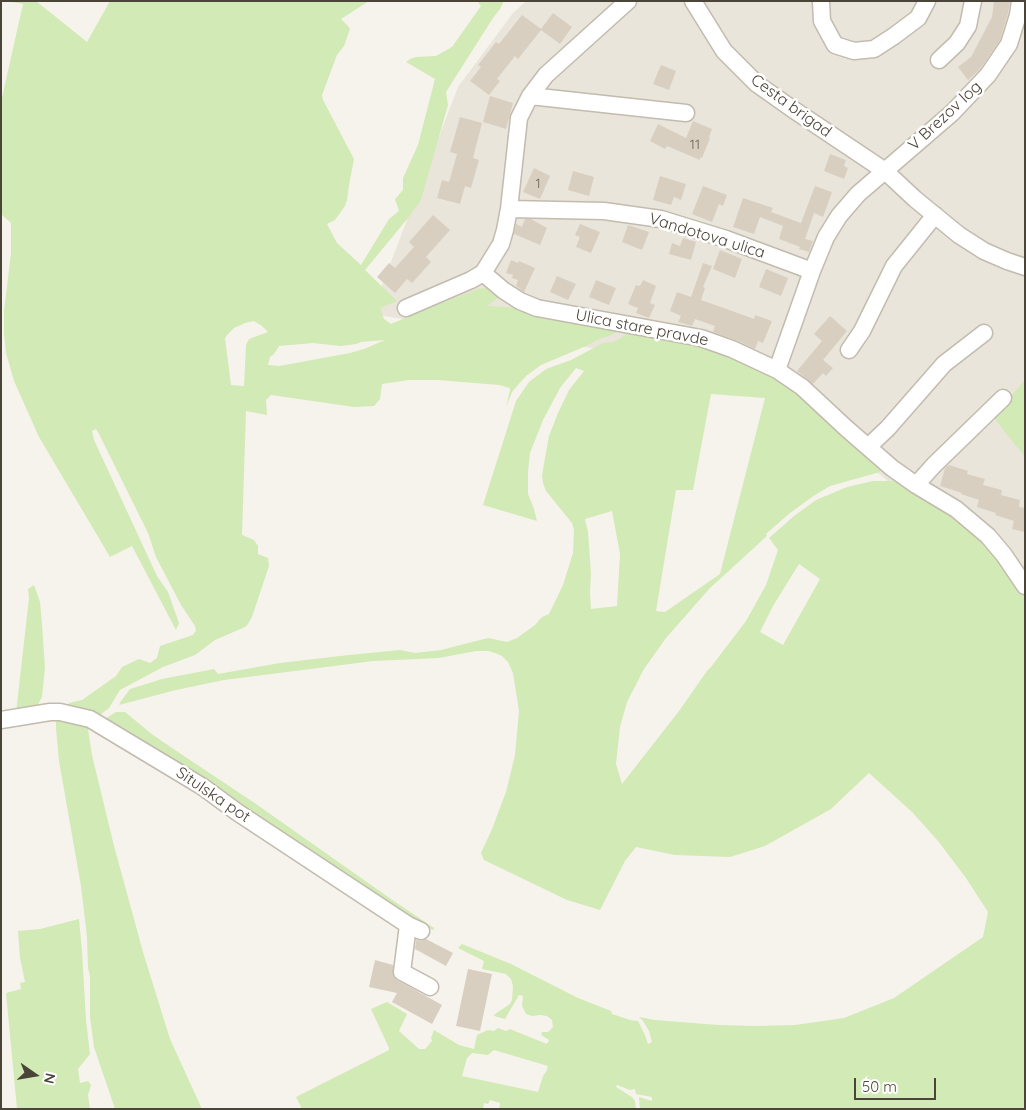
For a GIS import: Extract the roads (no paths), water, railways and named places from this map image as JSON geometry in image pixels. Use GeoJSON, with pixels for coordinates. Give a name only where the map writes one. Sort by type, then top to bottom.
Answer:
{"type":"FeatureCollection","features":[{"type":"Feature","properties":{"kind":"street"},"geometry":{"type":"LineString","coordinates":[[406,308],[483,273],[501,244],[510,209],[519,118],[530,96],[546,75],[628,1]]}},
{"type":"Feature","properties":{"kind":"street","name":"Cesta brigad"},"geometry":{"type":"LineString","coordinates":[[693,1],[724,51],[757,84],[885,171],[959,235],[984,251],[1025,267]]}},
{"type":"Feature","properties":{"kind":"street"},"geometry":{"type":"LineString","coordinates":[[821,1],[822,21],[836,45],[854,51],[874,49],[894,36],[918,18],[926,1]]}},
{"type":"Feature","properties":{"kind":"street"},"geometry":{"type":"LineString","coordinates":[[939,60],[957,42],[968,26],[972,1]]}},
{"type":"Feature","properties":{"kind":"street","name":"V Brezov log"},"geometry":{"type":"LineString","coordinates":[[885,171],[952,114],[988,75],[1009,44],[1018,16],[1020,1]]}},
{"type":"Feature","properties":{"kind":"street"},"geometry":{"type":"LineString","coordinates":[[530,96],[686,113]]}},
{"type":"Feature","properties":{"kind":"street"},"geometry":{"type":"LineString","coordinates":[[777,370],[826,237],[839,216],[858,194],[885,171]]}},
{"type":"Feature","properties":{"kind":"street","name":"Vandotova ulica"},"geometry":{"type":"LineString","coordinates":[[510,209],[604,211],[661,219],[726,239],[812,271]]}},
{"type":"Feature","properties":{"kind":"street"},"geometry":{"type":"LineString","coordinates":[[849,350],[865,325],[894,266],[935,215]]}},
{"type":"Feature","properties":{"kind":"street","name":"Ulica stare pravde"},"geometry":{"type":"LineString","coordinates":[[483,273],[503,290],[520,301],[537,308],[700,338],[732,348],[777,370],[802,387],[892,468],[956,509],[988,536],[1004,555],[1025,586]]}},
{"type":"Feature","properties":{"kind":"street"},"geometry":{"type":"LineString","coordinates":[[868,447],[888,428],[944,364],[984,333]]}},
{"type":"Feature","properties":{"kind":"street"},"geometry":{"type":"LineString","coordinates":[[916,485],[1003,398]]}},
{"type":"Feature","properties":{"kind":"street","name":"Situlska pot"},"geometry":{"type":"LineString","coordinates":[[1,720],[50,712],[60,712],[90,719],[203,787],[245,817],[414,928],[402,972],[430,987]]}}]}
